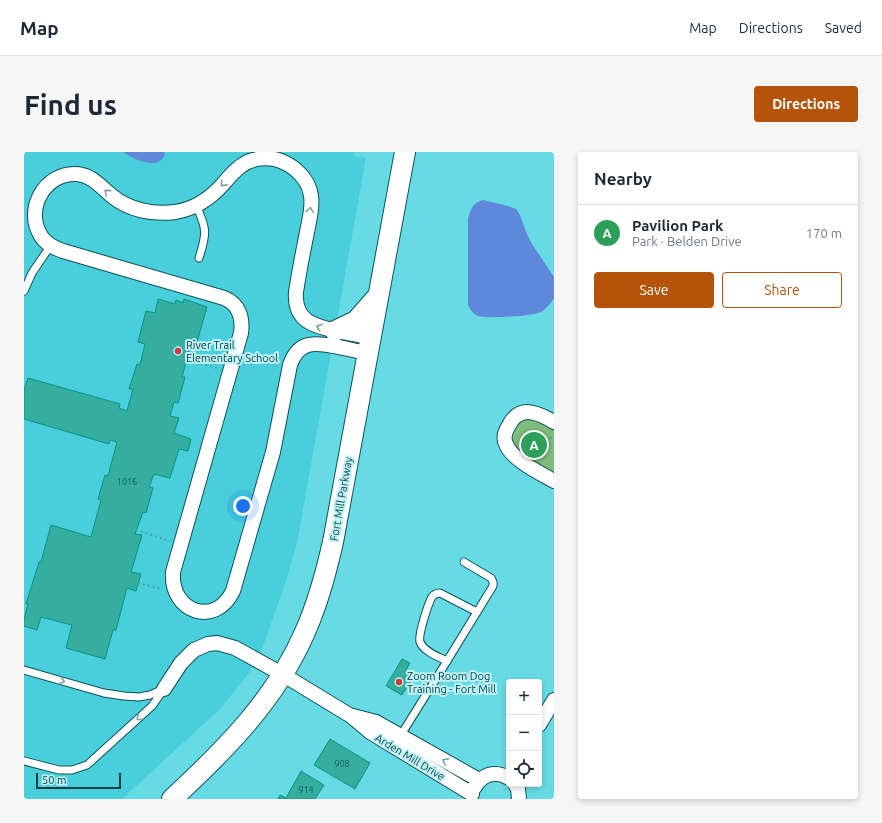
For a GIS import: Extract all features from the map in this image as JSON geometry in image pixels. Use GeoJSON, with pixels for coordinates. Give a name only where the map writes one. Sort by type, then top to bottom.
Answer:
{"type":"FeatureCollection","features":[{"type":"Feature","properties":{"kind":"main road","name":"Fort Mill Parkway"},"geometry":{"type":"LineString","coordinates":[[172,799],[217,756],[270,695],[306,631],[326,575],[333,542],[405,152]]}},
{"type":"Feature","properties":{"kind":"main road"},"geometry":{"type":"LineString","coordinates":[[336,331],[356,321],[379,294]]}},
{"type":"Feature","properties":{"kind":"street"},"geometry":{"type":"LineString","coordinates":[[272,158],[286,163],[302,175],[311,196],[296,292],[296,305],[301,316],[309,323],[320,328],[336,331],[369,345],[315,343],[303,346],[295,353],[290,365],[273,452],[233,591],[226,601],[216,609],[206,611],[194,610],[186,606],[178,596],[173,585],[173,572],[241,333],[242,324],[239,312],[231,301],[224,298],[63,251],[51,245],[44,239],[35,224],[34,211],[36,204],[42,191],[52,181],[62,176],[77,174],[85,176],[98,183],[119,201],[143,211],[158,213],[174,212],[196,205],[212,195],[240,166],[252,160],[272,158]]}},
{"type":"Feature","properties":{"kind":"street"},"geometry":{"type":"LineString","coordinates":[[554,422],[534,412],[527,411],[514,417],[505,432],[506,445],[515,457],[554,481]]}},
{"type":"Feature","properties":{"kind":"street","name":"Arden Mill Drive"},"geometry":{"type":"LineString","coordinates":[[164,689],[181,663],[194,650],[208,644],[217,643],[236,648],[351,716],[376,722],[397,741],[472,796],[474,786],[479,780],[397,741]]}},
{"type":"Feature","properties":{"kind":"street"},"geometry":{"type":"LineString","coordinates":[[542,720],[554,700]]}},
{"type":"Feature","properties":{"kind":"street"},"geometry":{"type":"LineString","coordinates":[[479,780],[493,774],[501,774],[506,777]]}},
{"type":"Feature","properties":{"kind":"street"},"geometry":{"type":"LineString","coordinates":[[516,787],[519,799]]}},
{"type":"Feature","properties":{"kind":"lane"},"geometry":{"type":"LineString","coordinates":[[196,205],[206,232],[204,245],[199,258]]}},
{"type":"Feature","properties":{"kind":"lane"},"geometry":{"type":"LineString","coordinates":[[24,291],[32,273],[51,245]]}},
{"type":"Feature","properties":{"kind":"lane"},"geometry":{"type":"LineString","coordinates":[[397,741],[493,586],[491,578],[464,562]]}},
{"type":"Feature","properties":{"kind":"lane"},"geometry":{"type":"LineString","coordinates":[[447,661],[424,647],[419,637],[432,596],[435,593],[440,592],[477,612]]}},
{"type":"Feature","properties":{"kind":"lane"},"geometry":{"type":"LineString","coordinates":[[24,670],[124,696],[139,697],[150,695],[164,689]]}},
{"type":"Feature","properties":{"kind":"lane"},"geometry":{"type":"LineString","coordinates":[[24,761],[48,768],[66,771],[87,765],[152,706],[164,689]]}},
{"type":"Feature","properties":{"kind":"path"},"geometry":{"type":"LineString","coordinates":[[186,359],[220,369]]}},
{"type":"Feature","properties":{"kind":"path"},"geometry":{"type":"LineString","coordinates":[[532,455],[535,449],[548,443],[554,433]]}},
{"type":"Feature","properties":{"kind":"path"},"geometry":{"type":"LineString","coordinates":[[136,530],[172,541]]}},
{"type":"Feature","properties":{"kind":"path"},"geometry":{"type":"LineString","coordinates":[[138,583],[163,590]]}},
{"type":"Feature","properties":{"kind":"shaded area","name":"River Trail Elementary School"},"geometry":{"type":"Polygon","coordinates":[[[24,152],[355,152],[354,156],[366,158],[297,543],[285,584],[263,646],[249,673],[221,708],[122,799],[24,799],[24,152]]]}},
{"type":"Feature","properties":{"kind":"shaded area"},"geometry":{"type":"Polygon","coordinates":[[[123,152],[164,152],[165,154],[162,159],[152,163],[133,158],[123,152]]]}},
{"type":"Feature","properties":{"kind":"shaded area"},"geometry":{"type":"Polygon","coordinates":[[[483,200],[516,209],[532,244],[554,277],[554,298],[541,312],[520,316],[482,317],[475,314],[468,305],[468,219],[472,207],[476,203],[483,200]]]}},
{"type":"Feature","properties":{"kind":"green space"},"geometry":{"type":"Polygon","coordinates":[[[529,418],[554,428],[554,473],[533,462],[518,451],[514,445],[511,438],[513,431],[516,426],[529,418]]]}},
{"type":"Feature","properties":{"kind":"building","name":"River Trail Elementary School"},"geometry":{"type":"Polygon","coordinates":[[[158,299],[175,304],[176,300],[183,303],[184,299],[207,307],[197,342],[192,340],[182,377],[185,377],[178,403],[174,402],[170,416],[179,418],[174,433],[191,439],[188,451],[179,449],[170,478],[154,474],[149,487],[153,488],[146,513],[143,512],[135,534],[142,535],[131,572],[141,574],[136,591],[127,588],[116,630],[113,630],[105,659],[66,648],[72,625],[41,617],[37,630],[24,626],[24,619],[28,604],[26,604],[39,562],[41,562],[51,525],[91,537],[101,500],[98,499],[105,475],[108,476],[117,442],[110,440],[109,444],[24,419],[24,390],[28,378],[120,404],[119,408],[127,411],[133,389],[129,389],[137,364],[140,365],[145,344],[138,342],[146,311],[155,313],[158,299]]]}},
{"type":"Feature","properties":{"kind":"building"},"geometry":{"type":"Polygon","coordinates":[[[538,434],[541,442],[533,446],[530,437],[538,434]]]}},
{"type":"Feature","properties":{"kind":"building","name":"Zoom Room Dog Training - Fort Mill"},"geometry":{"type":"Polygon","coordinates":[[[402,659],[410,663],[405,672],[413,677],[402,695],[386,686],[402,659]]]}},
{"type":"Feature","properties":{"kind":"building"},"geometry":{"type":"Polygon","coordinates":[[[330,739],[370,763],[355,789],[314,765],[330,739]]]}},
{"type":"Feature","properties":{"kind":"building"},"geometry":{"type":"Polygon","coordinates":[[[301,771],[324,785],[315,799],[278,799],[280,795],[286,798],[301,771]]]}},
{"type":"Feature","properties":{"kind":"place","name":"River Trail Elementary School"},"geometry":{"type":"Point","coordinates":[178,351]}},
{"type":"Feature","properties":{"kind":"place","name":"Pavilion Park"},"geometry":{"type":"Point","coordinates":[534,445]}},
{"type":"Feature","properties":{"kind":"place","name":"Zoom Room Dog Training - Fort Mill"},"geometry":{"type":"Point","coordinates":[399,682]}}]}
